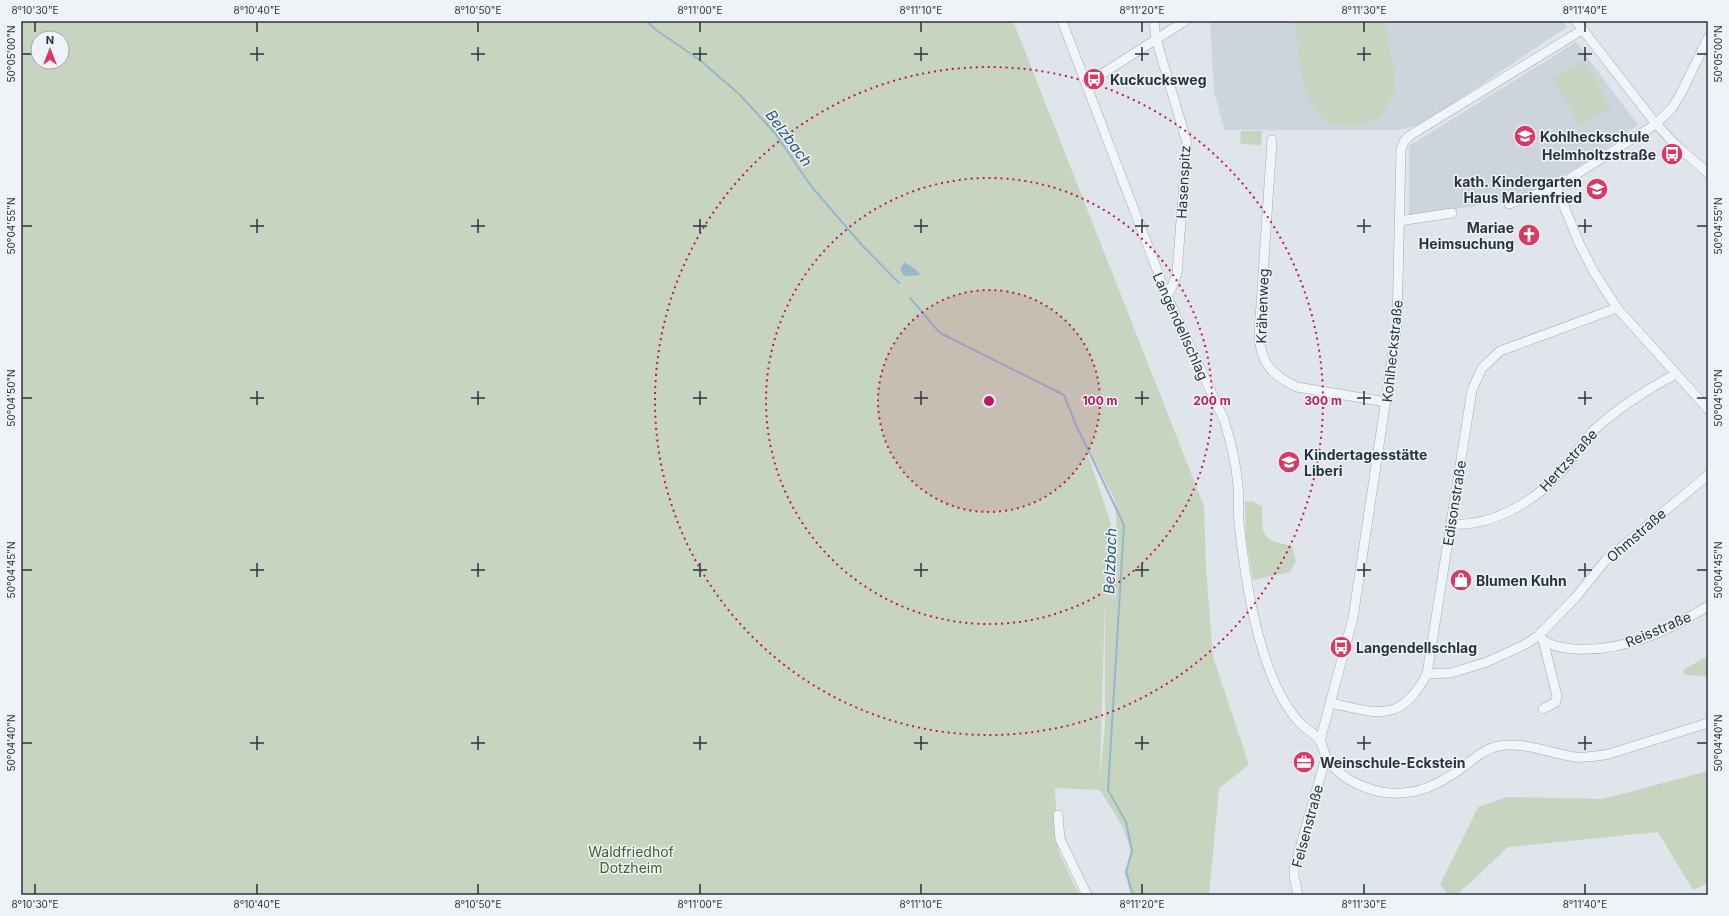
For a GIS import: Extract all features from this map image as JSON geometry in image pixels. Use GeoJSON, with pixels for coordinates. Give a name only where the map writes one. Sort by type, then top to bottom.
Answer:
{"type":"FeatureCollection","features":[{"type":"Feature","properties":{"kind":"street","name":"Langendellschlag"},"geometry":{"type":"LineString","coordinates":[[1062,21],[1166,296],[1224,420],[1230,439],[1237,480],[1239,520],[1246,579],[1271,674],[1289,709],[1300,724],[1320,741]]}},
{"type":"Feature","properties":{"kind":"street","name":"Hasenspitz"},"geometry":{"type":"LineString","coordinates":[[1154,21],[1156,39],[1187,143],[1177,273],[1172,287],[1166,296]]}},
{"type":"Feature","properties":{"kind":"street"},"geometry":{"type":"LineString","coordinates":[[1086,84],[1185,21]]}},
{"type":"Feature","properties":{"kind":"street"},"geometry":{"type":"LineString","coordinates":[[1576,21],[1656,124],[1678,147],[1708,173]]}},
{"type":"Feature","properties":{"kind":"street","name":"Kohlheckstraße"},"geometry":{"type":"LineString","coordinates":[[1320,741],[1353,618],[1397,326],[1401,149],[1409,136],[1582,30]]}},
{"type":"Feature","properties":{"kind":"street"},"geometry":{"type":"LineString","coordinates":[[1510,204],[1556,187],[1656,124],[1676,101],[1708,38]]}},
{"type":"Feature","properties":{"kind":"street","name":"Krähenweg"},"geometry":{"type":"LineString","coordinates":[[1272,140],[1259,335],[1263,357],[1273,373],[1284,381],[1297,387],[1386,402]]}},
{"type":"Feature","properties":{"kind":"street"},"geometry":{"type":"LineString","coordinates":[[1556,187],[1580,245],[1594,272],[1616,308],[1708,409]]}},
{"type":"Feature","properties":{"kind":"street"},"geometry":{"type":"LineString","coordinates":[[1399,221],[1452,213]]}},
{"type":"Feature","properties":{"kind":"street","name":"Edisonstraße"},"geometry":{"type":"LineString","coordinates":[[1331,703],[1368,711],[1383,712],[1398,708],[1411,700],[1427,674],[1472,390],[1482,368],[1500,351],[1616,308]]}},
{"type":"Feature","properties":{"kind":"street","name":"Hertzstraße"},"geometry":{"type":"LineString","coordinates":[[1451,524],[1473,523],[1491,518],[1530,500],[1559,475],[1580,446],[1609,417],[1643,392],[1676,374]]}},
{"type":"Feature","properties":{"kind":"street","name":"Ohmstraße"},"geometry":{"type":"LineString","coordinates":[[1427,674],[1451,673],[1487,662],[1541,638],[1605,561],[1708,476]]}},
{"type":"Feature","properties":{"kind":"street","name":"Reisstraße"},"geometry":{"type":"LineString","coordinates":[[1541,638],[1549,644],[1568,648],[1602,649],[1618,647],[1676,625],[1708,606]]}},
{"type":"Feature","properties":{"kind":"street"},"geometry":{"type":"LineString","coordinates":[[1541,638],[1557,696],[1556,702],[1543,709]]}},
{"type":"Feature","properties":{"kind":"street"},"geometry":{"type":"LineString","coordinates":[[1320,741],[1326,757],[1347,777],[1367,788],[1383,792],[1401,793],[1418,791],[1434,786],[1488,749],[1500,745],[1513,744],[1578,757],[1595,757],[1708,723]]}},
{"type":"Feature","properties":{"kind":"street","name":"Felsenstraße"},"geometry":{"type":"LineString","coordinates":[[1298,895],[1294,869],[1326,757]]}},
{"type":"Feature","properties":{"kind":"street"},"geometry":{"type":"LineString","coordinates":[[1058,815],[1060,839],[1086,895]]}},
{"type":"Feature","properties":{"kind":"shaded area"},"geometry":{"type":"Polygon","coordinates":[[[1210,21],[1563,21],[1567,27],[1421,125],[1397,130],[1225,130],[1214,92],[1210,21]]]}},
{"type":"Feature","properties":{"kind":"shaded area","name":"Kohlheckschule"},"geometry":{"type":"Polygon","coordinates":[[[1576,42],[1638,125],[1597,155],[1547,185],[1507,201],[1409,216],[1409,146],[1576,42]]]}},
{"type":"Feature","properties":{"kind":"green space","name":"Waldfriedhof Dotzheim"},"geometry":{"type":"Polygon","coordinates":[[[21,21],[1013,21],[1204,506],[1206,568],[1213,657],[1249,765],[1219,788],[1209,895],[1131,895],[1125,873],[1131,850],[1121,824],[1100,790],[1055,788],[1058,850],[1079,895],[21,895],[21,21]],[[1083,440],[1111,524],[1106,590],[1118,553],[1115,500],[1083,440]],[[1105,600],[1100,778],[1105,723],[1105,600]]]}},
{"type":"Feature","properties":{"kind":"green space"},"geometry":{"type":"Polygon","coordinates":[[[1294,21],[1384,21],[1393,67],[1394,85],[1393,93],[1388,106],[1380,115],[1369,122],[1358,126],[1333,124],[1322,117],[1313,107],[1306,89],[1300,66],[1294,21]]]}},
{"type":"Feature","properties":{"kind":"green space"},"geometry":{"type":"Polygon","coordinates":[[[1583,60],[1611,108],[1580,126],[1552,78],[1583,60]]]}},
{"type":"Feature","properties":{"kind":"green space"},"geometry":{"type":"Polygon","coordinates":[[[1241,131],[1262,131],[1261,145],[1240,144],[1241,131]]]}},
{"type":"Feature","properties":{"kind":"green space"},"geometry":{"type":"Polygon","coordinates":[[[1252,501],[1262,506],[1262,524],[1265,535],[1269,539],[1292,546],[1296,562],[1290,572],[1253,580],[1246,538],[1245,502],[1252,501]]]}},
{"type":"Feature","properties":{"kind":"green space"},"geometry":{"type":"Polygon","coordinates":[[[1708,656],[1708,676],[1685,675],[1683,670],[1708,656]]]}},
{"type":"Feature","properties":{"kind":"green space"},"geometry":{"type":"Polygon","coordinates":[[[1708,771],[1708,883],[1693,890],[1658,832],[1508,847],[1457,895],[1449,895],[1440,885],[1478,807],[1507,797],[1603,799],[1708,771]]]}},
{"type":"Feature","properties":{"kind":"water"},"geometry":{"type":"Polygon","coordinates":[[[904,262],[921,275],[904,276],[900,269],[904,262]]]}},
{"type":"Feature","properties":{"kind":"waterway","name":"Belzbach"},"geometry":{"type":"LineString","coordinates":[[646,21],[656,30],[700,60],[739,94],[775,133],[811,186],[861,244],[899,283]]}},
{"type":"Feature","properties":{"kind":"waterway","name":"Belzbach"},"geometry":{"type":"LineString","coordinates":[[910,298],[940,333],[1064,395],[1076,425],[1124,525],[1108,790],[1126,822],[1132,851],[1126,872],[1133,895]]}},
{"type":"Feature","properties":{"kind":"place","name":"Kuckucksweg"},"geometry":{"type":"Point","coordinates":[1094,79]}},
{"type":"Feature","properties":{"kind":"place","name":"Kohlheckschule"},"geometry":{"type":"Point","coordinates":[1525,136]}},
{"type":"Feature","properties":{"kind":"place","name":"Helmholtzstraße"},"geometry":{"type":"Point","coordinates":[1672,154]}},
{"type":"Feature","properties":{"kind":"place","name":"kath. Kindergarten Haus Marienfried"},"geometry":{"type":"Point","coordinates":[1597,189]}},
{"type":"Feature","properties":{"kind":"place","name":"Mariae Heimsuchung"},"geometry":{"type":"Point","coordinates":[1529,235]}},
{"type":"Feature","properties":{"kind":"place","name":"Kindertagesstätte Liberi"},"geometry":{"type":"Point","coordinates":[1289,462]}},
{"type":"Feature","properties":{"kind":"place","name":"Blumen Kuhn"},"geometry":{"type":"Point","coordinates":[1461,580]}},
{"type":"Feature","properties":{"kind":"place","name":"Langendellschlag"},"geometry":{"type":"Point","coordinates":[1341,647]}},
{"type":"Feature","properties":{"kind":"place","name":"Weinschule-Eckstein"},"geometry":{"type":"Point","coordinates":[1304,762]}}]}
